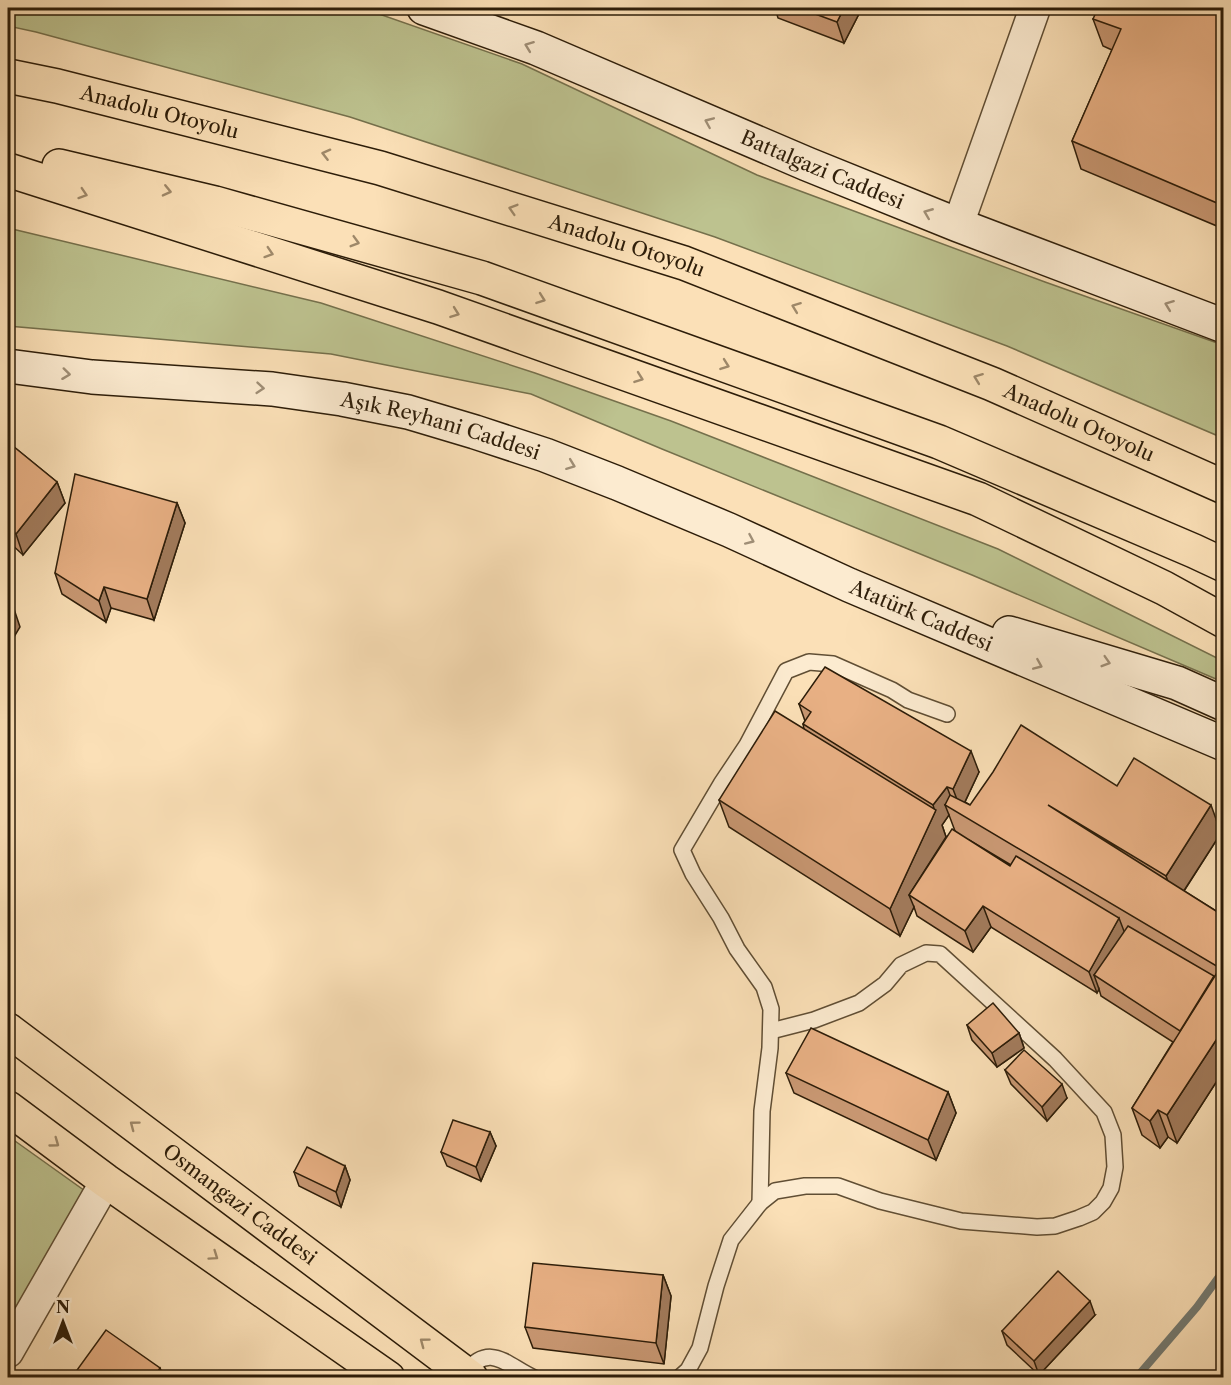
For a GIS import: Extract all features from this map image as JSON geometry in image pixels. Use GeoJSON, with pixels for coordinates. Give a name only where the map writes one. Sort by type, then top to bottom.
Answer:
{"type":"FeatureCollection","features":[{"type":"Feature","properties":{"kind":"main road","name":"Battalgazi Caddesi"},"geometry":{"type":"LineString","coordinates":[[424,8],[472,16],[547,53],[796,159],[958,225],[1224,326]]}},
{"type":"Feature","properties":{"kind":"main road","name":"Anadolu Otoyolu"},"geometry":{"type":"LineString","coordinates":[[8,76],[57,86],[380,168],[684,263],[992,384],[1224,487]]}},
{"type":"Feature","properties":{"kind":"main road"},"geometry":{"type":"LineString","coordinates":[[8,154],[214,202],[482,278],[939,442],[1224,565]]}},
{"type":"Feature","properties":{"kind":"main road"},"geometry":{"type":"LineString","coordinates":[[8,171],[438,307],[978,499],[1164,588],[1224,621]]}},
{"type":"Feature","properties":{"kind":"main road","name":"Aşık Reyhani Caddesi"},"geometry":{"type":"LineString","coordinates":[[8,366],[92,377],[273,389],[408,412],[545,454],[729,530],[849,585]]}},
{"type":"Feature","properties":{"kind":"main road","name":"Atatürk Caddesi"},"geometry":{"type":"LineString","coordinates":[[849,585],[1177,683],[1224,704]]}},
{"type":"Feature","properties":{"kind":"main road","name":"Atatürk Caddesi"},"geometry":{"type":"LineString","coordinates":[[849,585],[1224,744]]}},
{"type":"Feature","properties":{"kind":"main road","name":"Osmangazi Caddesi"},"geometry":{"type":"LineString","coordinates":[[8,1030],[468,1375]]}},
{"type":"Feature","properties":{"kind":"main road"},"geometry":{"type":"LineString","coordinates":[[8,1108],[106,1181],[388,1377]]}},
{"type":"Feature","properties":{"kind":"street"},"geometry":{"type":"LineString","coordinates":[[958,225],[1035,8]]}},
{"type":"Feature","properties":{"kind":"street"},"geometry":{"type":"LineString","coordinates":[[8,1352],[106,1181]]}},
{"type":"Feature","properties":{"kind":"lane"},"geometry":{"type":"LineString","coordinates":[[760,1203],[762,1111],[771,1031],[771,1010],[764,987],[737,949],[721,918],[693,874],[682,850],[747,745],[786,671],[809,662],[832,664],[892,690],[908,700],[947,714]]}},
{"type":"Feature","properties":{"kind":"lane"},"geometry":{"type":"LineString","coordinates":[[679,1377],[688,1370],[700,1348],[731,1240],[760,1203],[775,1191],[805,1186],[838,1186],[880,1201],[961,1221],[1006,1226],[1055,1226],[1093,1212],[1103,1202],[1111,1188],[1115,1167],[1113,1135],[1104,1112],[1055,1059],[940,954],[926,953],[901,965],[885,984],[859,1003],[814,1020],[771,1031]]}},
{"type":"Feature","properties":{"kind":"lane"},"geometry":{"type":"LineString","coordinates":[[468,1375],[472,1363],[496,1356],[509,1362],[520,1372],[534,1377]]}},
{"type":"Feature","properties":{"kind":"green space"},"geometry":{"type":"Polygon","coordinates":[[[8,8],[362,8],[522,64],[757,175],[1045,282],[1223,345],[1223,438],[1007,346],[715,237],[350,117],[8,26],[8,8]]]}},
{"type":"Feature","properties":{"kind":"green space"},"geometry":{"type":"Polygon","coordinates":[[[8,228],[321,303],[535,373],[671,421],[998,549],[1223,661],[1223,682],[972,575],[531,394],[331,354],[8,326],[8,228]]]}},
{"type":"Feature","properties":{"kind":"green space"},"geometry":{"type":"Polygon","coordinates":[[[8,1136],[85,1191],[8,1322],[8,1136]]]}},
{"type":"Feature","properties":{"kind":"building"},"geometry":{"type":"Polygon","coordinates":[[[799,8],[844,8],[837,22],[799,8]]]}},
{"type":"Feature","properties":{"kind":"building"},"geometry":{"type":"Polygon","coordinates":[[[1098,8],[1224,8],[1224,206],[1072,141],[1121,29],[1093,19],[1098,8]]]}},
{"type":"Feature","properties":{"kind":"building"},"geometry":{"type":"Polygon","coordinates":[[[8,442],[57,482],[16,534],[8,527],[8,442]]]}},
{"type":"Feature","properties":{"kind":"building"},"geometry":{"type":"Polygon","coordinates":[[[75,474],[177,503],[147,599],[104,587],[99,601],[55,573],[75,474]]]}},
{"type":"Feature","properties":{"kind":"building"},"geometry":{"type":"Polygon","coordinates":[[[8,603],[13,606],[8,614],[8,603]]]}},
{"type":"Feature","properties":{"kind":"building"},"geometry":{"type":"Polygon","coordinates":[[[825,667],[971,751],[953,789],[947,787],[933,805],[803,724],[811,712],[799,704],[825,667]]]}},
{"type":"Feature","properties":{"kind":"building"},"geometry":{"type":"Polygon","coordinates":[[[775,711],[936,810],[890,909],[719,800],[775,711]]]}},
{"type":"Feature","properties":{"kind":"building"},"geometry":{"type":"Polygon","coordinates":[[[1021,725],[1117,786],[1134,758],[1211,805],[1166,876],[1048,805],[1224,916],[1224,1028],[1167,1115],[1158,1110],[1150,1121],[1132,1108],[1220,968],[945,805],[950,795],[970,805],[1021,725]]]}},
{"type":"Feature","properties":{"kind":"building"},"geometry":{"type":"Polygon","coordinates":[[[952,829],[1010,866],[1016,856],[1119,918],[1089,972],[983,906],[965,931],[909,895],[952,829]]]}},
{"type":"Feature","properties":{"kind":"building"},"geometry":{"type":"Polygon","coordinates":[[[1128,926],[1214,976],[1180,1031],[1094,975],[1128,926]]]}},
{"type":"Feature","properties":{"kind":"building"},"geometry":{"type":"Polygon","coordinates":[[[993,1003],[1019,1033],[992,1053],[967,1025],[993,1003]]]}},
{"type":"Feature","properties":{"kind":"building"},"geometry":{"type":"Polygon","coordinates":[[[811,1028],[948,1092],[928,1140],[786,1073],[811,1028]]]}},
{"type":"Feature","properties":{"kind":"building"},"geometry":{"type":"Polygon","coordinates":[[[1024,1050],[1062,1084],[1042,1107],[1005,1070],[1024,1050]]]}},
{"type":"Feature","properties":{"kind":"building"},"geometry":{"type":"Polygon","coordinates":[[[453,1120],[490,1132],[476,1167],[441,1152],[453,1120]]]}},
{"type":"Feature","properties":{"kind":"building"},"geometry":{"type":"Polygon","coordinates":[[[307,1147],[345,1166],[336,1192],[294,1172],[307,1147]]]}},
{"type":"Feature","properties":{"kind":"building"},"geometry":{"type":"Polygon","coordinates":[[[533,1263],[663,1275],[656,1343],[525,1327],[533,1263]]]}},
{"type":"Feature","properties":{"kind":"building"},"geometry":{"type":"Polygon","coordinates":[[[1058,1271],[1090,1301],[1034,1361],[1002,1331],[1058,1271]]]}},
{"type":"Feature","properties":{"kind":"building"},"geometry":{"type":"Polygon","coordinates":[[[106,1330],[160,1368],[154,1377],[72,1377],[106,1330]]]}},
{"type":"Feature","properties":{"kind":"waterway"},"geometry":{"type":"LineString","coordinates":[[1136,1378],[1197,1307],[1224,1270]]}}]}
